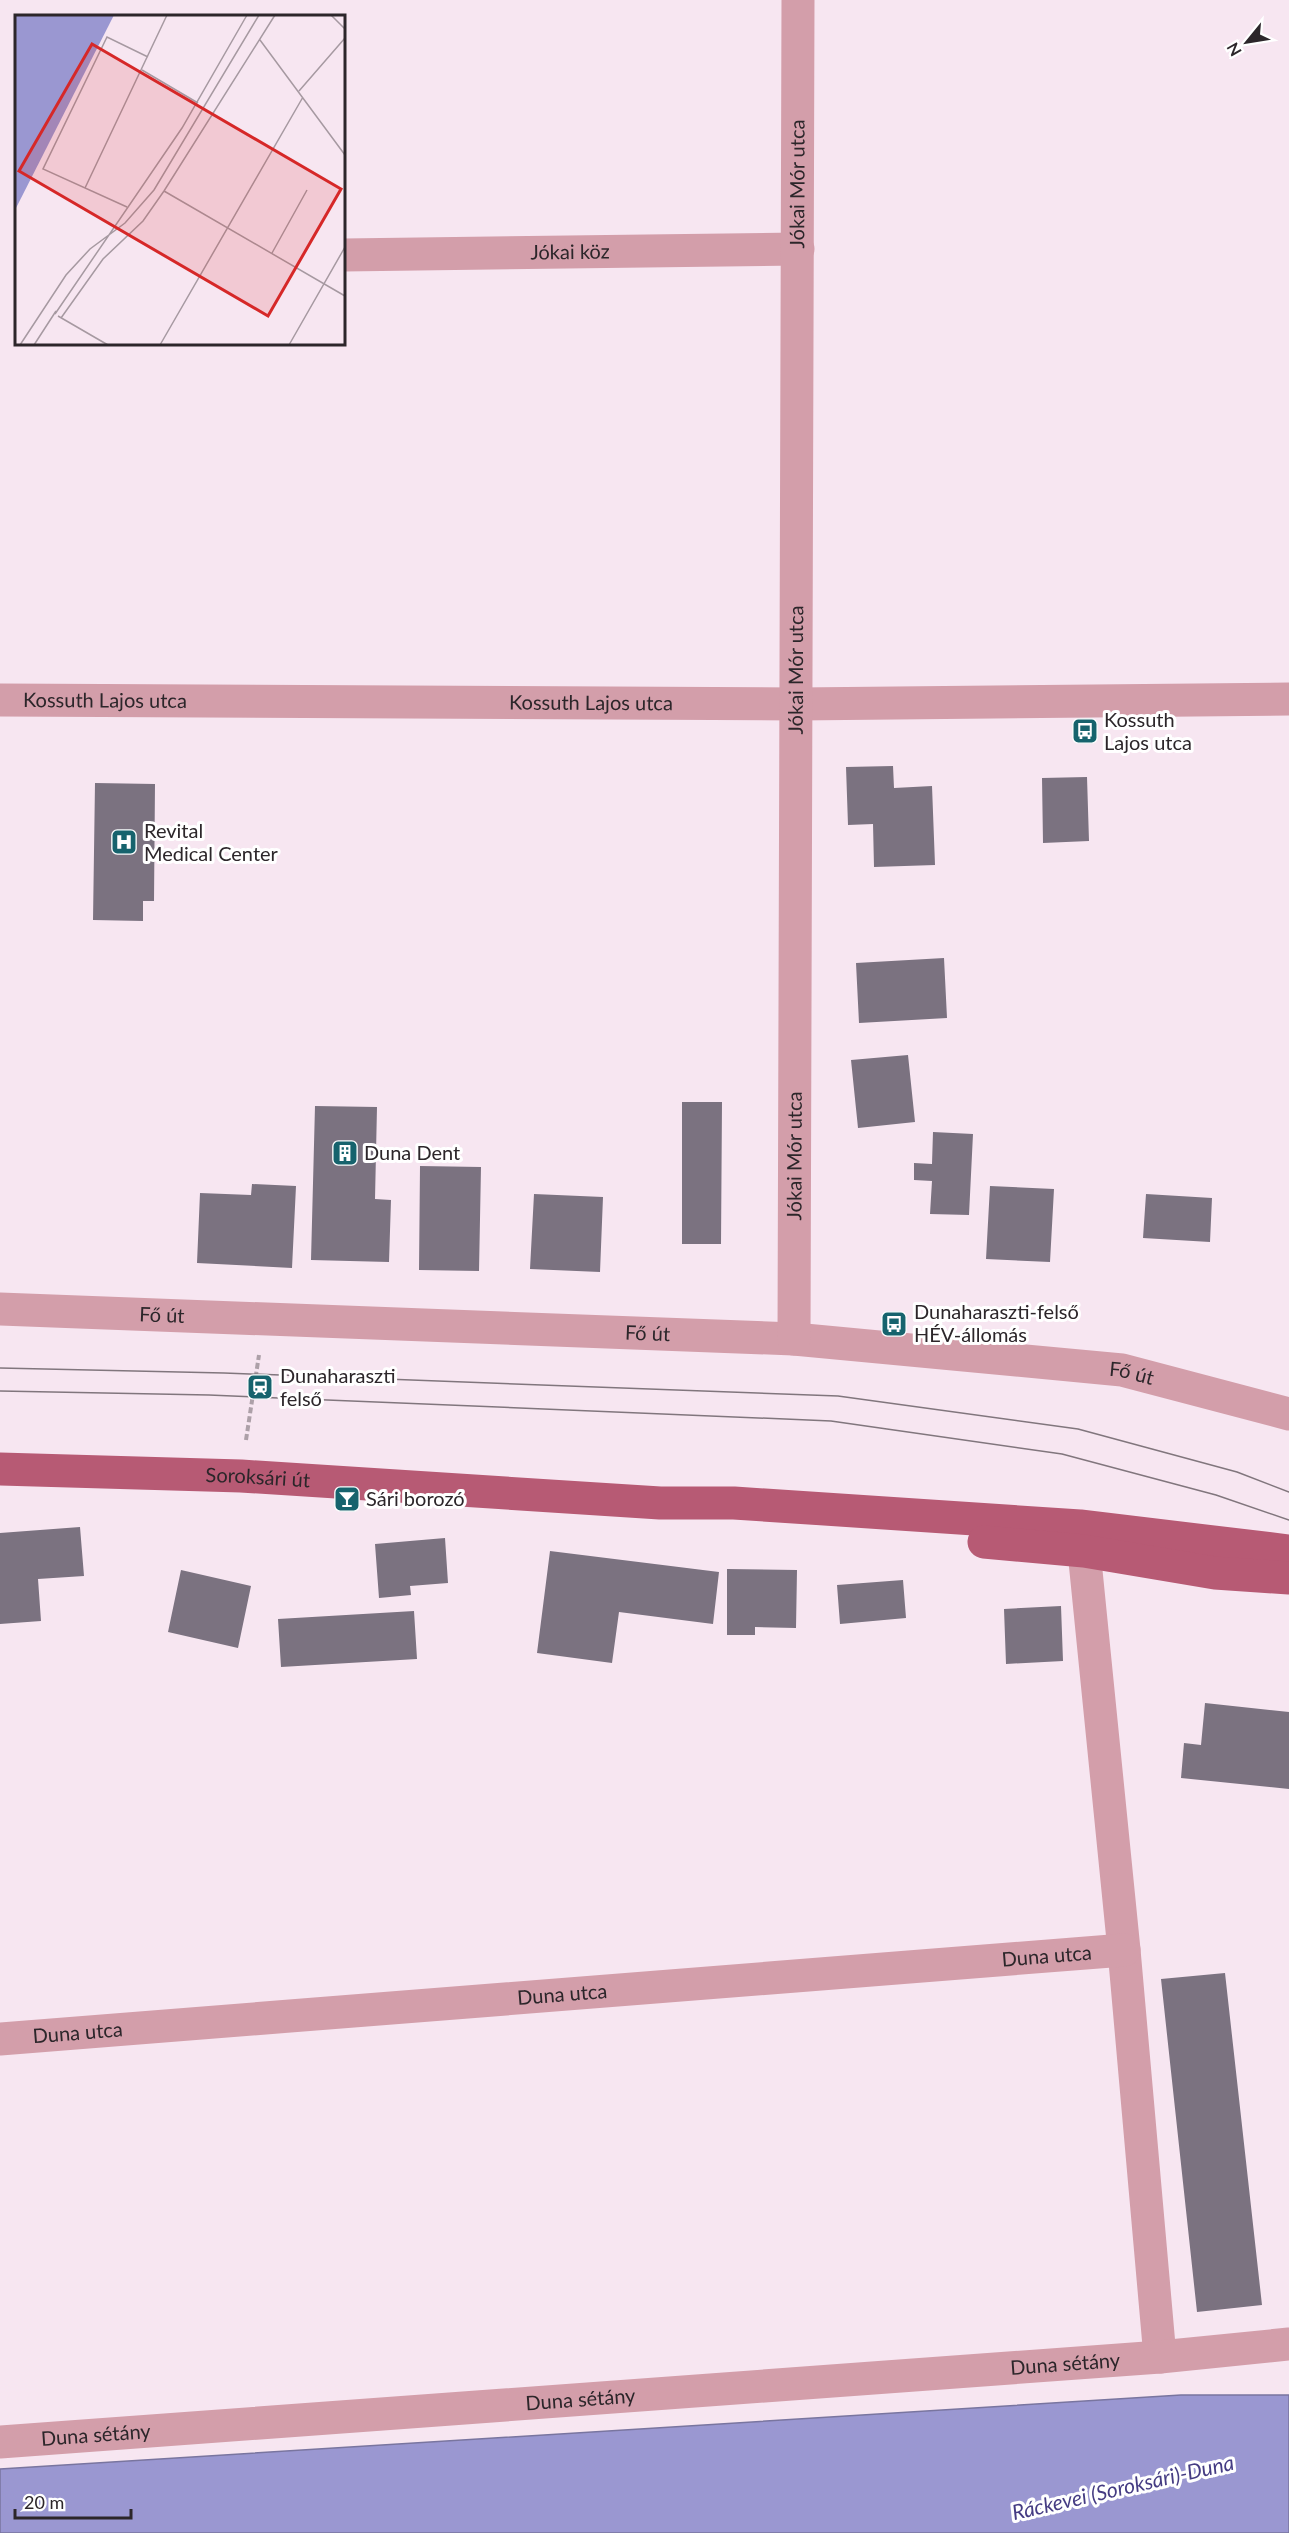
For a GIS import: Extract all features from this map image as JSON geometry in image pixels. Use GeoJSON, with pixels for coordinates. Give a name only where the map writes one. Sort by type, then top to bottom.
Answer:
{"type":"FeatureCollection","features":[{"type":"Feature","properties":{"kind":"main road","name":"Soroksári út"},"geometry":{"type":"LineString","coordinates":[[0,1469],[241,1476],[660,1503]]}},
{"type":"Feature","properties":{"kind":"main road"},"geometry":{"type":"LineString","coordinates":[[660,1503],[734,1503],[1068,1525],[1289,1551]]}},
{"type":"Feature","properties":{"kind":"main road"},"geometry":{"type":"LineString","coordinates":[[660,1503],[732,1517],[1084,1551],[1215,1573],[1289,1578]]}},
{"type":"Feature","properties":{"kind":"street","name":"Jókai Mór utca"},"geometry":{"type":"LineString","coordinates":[[794,1339],[798,0]]}},
{"type":"Feature","properties":{"kind":"street","name":"Jókai köz"},"geometry":{"type":"LineString","coordinates":[[345,255],[798,249]]}},
{"type":"Feature","properties":{"kind":"street","name":"Kossuth Lajos utca"},"geometry":{"type":"LineString","coordinates":[[0,700],[797,704],[1289,699]]}},
{"type":"Feature","properties":{"kind":"street","name":"Fő út"},"geometry":{"type":"LineString","coordinates":[[0,1309],[794,1339],[1122,1370],[1289,1414]]}},
{"type":"Feature","properties":{"kind":"street"},"geometry":{"type":"LineString","coordinates":[[1084,1551],[1124,1950],[1160,2357]]}},
{"type":"Feature","properties":{"kind":"street","name":"Duna utca"},"geometry":{"type":"LineString","coordinates":[[0,2039],[1124,1950]]}},
{"type":"Feature","properties":{"kind":"street","name":"Duna sétány"},"geometry":{"type":"LineString","coordinates":[[0,2442],[1160,2357],[1289,2344]]}},
{"type":"Feature","properties":{"kind":"path"},"geometry":{"type":"LineString","coordinates":[[241,1476],[264,1318]]}},
{"type":"Feature","properties":{"kind":"water","name":"Ráckevei (Soroksári)-Duna"},"geometry":{"type":"Polygon","coordinates":[[[1181,2395],[1289,2395],[1289,2533],[0,2533],[0,2469],[1181,2395]]]}},
{"type":"Feature","properties":{"kind":"building"},"geometry":{"type":"Polygon","coordinates":[[[893,766],[894,788],[932,786],[935,865],[874,867],[873,824],[848,825],[846,767],[893,766]]]}},
{"type":"Feature","properties":{"kind":"building"},"geometry":{"type":"Polygon","coordinates":[[[1087,777],[1089,841],[1043,843],[1042,778],[1087,777]]]}},
{"type":"Feature","properties":{"kind":"building","name":"Revital Medical Center"},"geometry":{"type":"Polygon","coordinates":[[[95,783],[155,784],[154,901],[143,901],[143,921],[93,920],[95,783]]]}},
{"type":"Feature","properties":{"kind":"building"},"geometry":{"type":"Polygon","coordinates":[[[944,958],[947,1018],[859,1023],[856,963],[944,958]]]}},
{"type":"Feature","properties":{"kind":"building"},"geometry":{"type":"Polygon","coordinates":[[[908,1055],[915,1122],[858,1128],[851,1060],[908,1055]]]}},
{"type":"Feature","properties":{"kind":"building"},"geometry":{"type":"Polygon","coordinates":[[[682,1102],[722,1102],[721,1244],[682,1244],[682,1102]]]}},
{"type":"Feature","properties":{"kind":"building","name":"Duna Dent"},"geometry":{"type":"Polygon","coordinates":[[[315,1106],[377,1107],[375,1199],[391,1200],[389,1262],[311,1260],[315,1106]]]}},
{"type":"Feature","properties":{"kind":"building"},"geometry":{"type":"Polygon","coordinates":[[[933,1132],[973,1134],[969,1215],[930,1214],[932,1181],[914,1180],[914,1163],[932,1164],[933,1132]]]}},
{"type":"Feature","properties":{"kind":"building"},"geometry":{"type":"Polygon","coordinates":[[[420,1166],[481,1167],[479,1271],[419,1270],[420,1166]]]}},
{"type":"Feature","properties":{"kind":"building"},"geometry":{"type":"Polygon","coordinates":[[[252,1184],[296,1186],[292,1268],[197,1263],[200,1193],[251,1195],[252,1184]]]}},
{"type":"Feature","properties":{"kind":"building"},"geometry":{"type":"Polygon","coordinates":[[[990,1186],[1054,1189],[1050,1262],[986,1259],[990,1186]]]}},
{"type":"Feature","properties":{"kind":"building"},"geometry":{"type":"Polygon","coordinates":[[[534,1194],[603,1197],[600,1272],[530,1269],[534,1194]]]}},
{"type":"Feature","properties":{"kind":"building"},"geometry":{"type":"Polygon","coordinates":[[[1146,1194],[1212,1198],[1210,1242],[1143,1238],[1146,1194]]]}},
{"type":"Feature","properties":{"kind":"building"},"geometry":{"type":"Polygon","coordinates":[[[80,1527],[84,1576],[38,1579],[41,1621],[0,1624],[0,1533],[80,1527]]]}},
{"type":"Feature","properties":{"kind":"building"},"geometry":{"type":"Polygon","coordinates":[[[445,1538],[448,1583],[410,1586],[411,1595],[379,1598],[375,1544],[445,1538]]]}},
{"type":"Feature","properties":{"kind":"building"},"geometry":{"type":"Polygon","coordinates":[[[550,1551],[719,1572],[713,1624],[619,1612],[612,1663],[537,1653],[550,1551]]]}},
{"type":"Feature","properties":{"kind":"building"},"geometry":{"type":"Polygon","coordinates":[[[727,1569],[797,1570],[796,1628],[755,1627],[755,1635],[727,1635],[727,1569]]]}},
{"type":"Feature","properties":{"kind":"building"},"geometry":{"type":"Polygon","coordinates":[[[181,1570],[251,1586],[238,1648],[168,1632],[181,1570]]]}},
{"type":"Feature","properties":{"kind":"building"},"geometry":{"type":"Polygon","coordinates":[[[903,1580],[906,1618],[840,1624],[837,1585],[903,1580]]]}},
{"type":"Feature","properties":{"kind":"building"},"geometry":{"type":"Polygon","coordinates":[[[1061,1606],[1063,1661],[1006,1664],[1004,1609],[1061,1606]]]}},
{"type":"Feature","properties":{"kind":"building"},"geometry":{"type":"Polygon","coordinates":[[[414,1611],[417,1659],[281,1667],[278,1619],[414,1611]]]}},
{"type":"Feature","properties":{"kind":"building"},"geometry":{"type":"Polygon","coordinates":[[[1205,1703],[1289,1712],[1289,1789],[1181,1778],[1184,1743],[1201,1745],[1205,1703]]]}},
{"type":"Feature","properties":{"kind":"building"},"geometry":{"type":"Polygon","coordinates":[[[1225,1973],[1262,2305],[1197,2312],[1161,1979],[1225,1973]]]}},
{"type":"Feature","properties":{"kind":"tram line"},"geometry":{"type":"LineString","coordinates":[[0,1368],[224,1373],[838,1396],[1078,1429],[1237,1472],[1289,1492]]}},
{"type":"Feature","properties":{"kind":"tram line"},"geometry":{"type":"LineString","coordinates":[[0,1391],[209,1395],[831,1421],[1062,1454],[1216,1495],[1289,1520]]}},
{"type":"Feature","properties":{"kind":"place","name":"Kossuth Lajos utca"},"geometry":{"type":"Point","coordinates":[1085,731]}},
{"type":"Feature","properties":{"kind":"place","name":"Revital Medical Center"},"geometry":{"type":"Point","coordinates":[124,842]}},
{"type":"Feature","properties":{"kind":"place","name":"Duna Dent"},"geometry":{"type":"Point","coordinates":[345,1153]}},
{"type":"Feature","properties":{"kind":"place","name":"Dunaharaszti-felső HÉV-állomás"},"geometry":{"type":"Point","coordinates":[894,1324]}},
{"type":"Feature","properties":{"kind":"place","name":"Dunaharaszti felső"},"geometry":{"type":"Point","coordinates":[260,1387]}},
{"type":"Feature","properties":{"kind":"place","name":"Sári borozó"},"geometry":{"type":"Point","coordinates":[347,1499]}}]}
